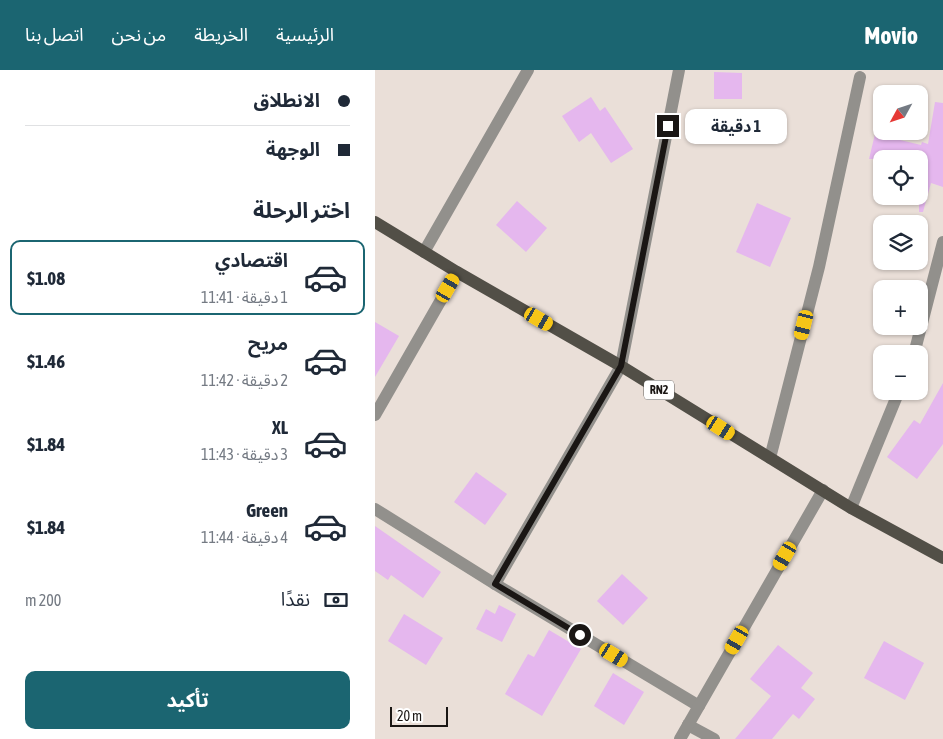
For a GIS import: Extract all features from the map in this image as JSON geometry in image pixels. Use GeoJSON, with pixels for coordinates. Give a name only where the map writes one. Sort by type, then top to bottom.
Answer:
{"type":"FeatureCollection","features":[{"type":"Feature","properties":{"kind":"main road","name":"RN2"},"geometry":{"type":"LineString","coordinates":[[375,222],[457,272],[621,366],[851,508],[943,558]]}},
{"type":"Feature","properties":{"kind":"street"},"geometry":{"type":"LineString","coordinates":[[423,252],[529,70]]}},
{"type":"Feature","properties":{"kind":"street"},"geometry":{"type":"LineString","coordinates":[[495,584],[621,366],[679,70]]}},
{"type":"Feature","properties":{"kind":"street"},"geometry":{"type":"LineString","coordinates":[[770,458],[819,267],[860,77]]}},
{"type":"Feature","properties":{"kind":"street"},"geometry":{"type":"LineString","coordinates":[[916,345],[943,242]]}},
{"type":"Feature","properties":{"kind":"street"},"geometry":{"type":"LineString","coordinates":[[375,415],[457,272]]}},
{"type":"Feature","properties":{"kind":"street"},"geometry":{"type":"LineString","coordinates":[[851,508],[895,400]]}},
{"type":"Feature","properties":{"kind":"street"},"geometry":{"type":"LineString","coordinates":[[680,739],[823,490]]}},
{"type":"Feature","properties":{"kind":"street"},"geometry":{"type":"LineString","coordinates":[[375,509],[495,584],[699,706]]}},
{"type":"Feature","properties":{"kind":"street"},"geometry":{"type":"LineString","coordinates":[[688,725],[714,739]]}},
{"type":"Feature","properties":{"kind":"building"},"geometry":{"type":"Polygon","coordinates":[[[714,72],[742,73],[742,99],[714,99],[714,72]]]}},
{"type":"Feature","properties":{"kind":"building"},"geometry":{"type":"Polygon","coordinates":[[[591,97],[600,111],[605,107],[633,149],[611,163],[591,133],[579,142],[562,116],[591,97]]]}},
{"type":"Feature","properties":{"kind":"building"},"geometry":{"type":"Polygon","coordinates":[[[935,102],[943,103],[943,187],[931,183],[928,194],[928,150],[873,150],[873,159],[869,159],[874,140],[900,140],[921,145],[922,142],[928,144],[935,102]]]}},
{"type":"Feature","properties":{"kind":"building"},"geometry":{"type":"Polygon","coordinates":[[[517,201],[547,228],[526,252],[496,225],[517,201]]]}},
{"type":"Feature","properties":{"kind":"building"},"geometry":{"type":"Polygon","coordinates":[[[757,203],[791,218],[770,267],[736,252],[757,203]]]}},
{"type":"Feature","properties":{"kind":"building"},"geometry":{"type":"Polygon","coordinates":[[[919,205],[925,205],[923,212],[919,212],[919,205]]]}},
{"type":"Feature","properties":{"kind":"building"},"geometry":{"type":"Polygon","coordinates":[[[375,322],[399,336],[375,377],[375,322]]]}},
{"type":"Feature","properties":{"kind":"building"},"geometry":{"type":"Polygon","coordinates":[[[943,383],[943,444],[917,479],[887,457],[914,420],[920,424],[943,383]]]}},
{"type":"Feature","properties":{"kind":"building"},"geometry":{"type":"Polygon","coordinates":[[[476,472],[507,494],[485,525],[454,502],[476,472]]]}},
{"type":"Feature","properties":{"kind":"building"},"geometry":{"type":"Polygon","coordinates":[[[375,526],[441,572],[423,598],[391,575],[388,580],[375,571],[375,526]]]}},
{"type":"Feature","properties":{"kind":"building"},"geometry":{"type":"Polygon","coordinates":[[[622,574],[648,598],[623,625],[597,601],[622,574]]]}},
{"type":"Feature","properties":{"kind":"building"},"geometry":{"type":"Polygon","coordinates":[[[499,605],[516,614],[502,642],[476,629],[486,609],[495,614],[499,605]]]}},
{"type":"Feature","properties":{"kind":"building"},"geometry":{"type":"Polygon","coordinates":[[[404,614],[443,638],[426,665],[388,641],[404,614]]]}},
{"type":"Feature","properties":{"kind":"building"},"geometry":{"type":"Polygon","coordinates":[[[549,630],[581,649],[542,716],[505,694],[528,654],[534,657],[549,630]]]}},
{"type":"Feature","properties":{"kind":"building"},"geometry":{"type":"Polygon","coordinates":[[[884,641],[924,663],[905,700],[864,678],[884,641]]]}},
{"type":"Feature","properties":{"kind":"building"},"geometry":{"type":"Polygon","coordinates":[[[778,645],[813,673],[801,688],[815,699],[799,719],[793,714],[772,739],[735,739],[771,696],[750,679],[778,645]]]}},
{"type":"Feature","properties":{"kind":"building"},"geometry":{"type":"Polygon","coordinates":[[[613,673],[644,692],[624,725],[594,706],[613,673]]]}},
{"type":"Feature","properties":{"kind":"route"},"geometry":{"type":"LineString","coordinates":[[580,635],[495,584],[621,366],[668,126]]}}]}
